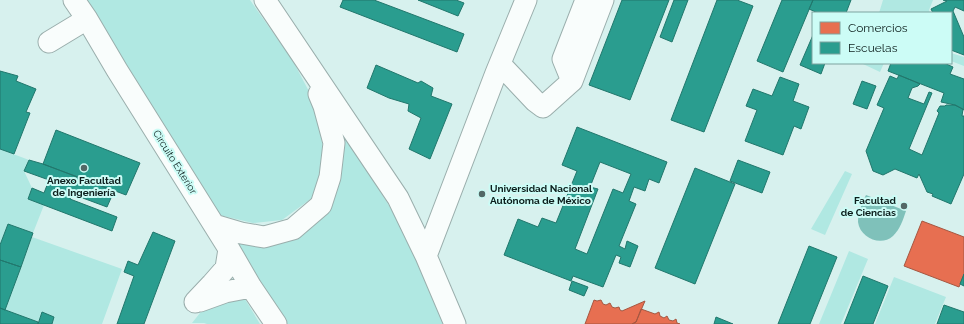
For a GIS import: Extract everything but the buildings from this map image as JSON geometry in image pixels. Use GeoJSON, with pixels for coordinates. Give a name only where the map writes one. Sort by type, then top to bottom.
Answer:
{"type":"FeatureCollection","features":[{"type":"Feature","properties":{"kind":"street","name":"Circuito Exterior"},"geometry":{"type":"LineString","coordinates":[[74,0],[229,249],[251,287],[276,324]]}},
{"type":"Feature","properties":{"kind":"street"},"geometry":{"type":"LineString","coordinates":[[265,0],[398,198],[426,256],[455,324]]}},
{"type":"Feature","properties":{"kind":"street"},"geometry":{"type":"LineString","coordinates":[[426,256],[526,0]]}},
{"type":"Feature","properties":{"kind":"street"},"geometry":{"type":"LineString","coordinates":[[572,81],[563,60],[586,0]]}},
{"type":"Feature","properties":{"kind":"street"},"geometry":{"type":"LineString","coordinates":[[500,64],[535,101],[543,107],[572,81],[603,0]]}},
{"type":"Feature","properties":{"kind":"street"},"geometry":{"type":"LineString","coordinates":[[49,42],[87,19]]}},
{"type":"Feature","properties":{"kind":"street"},"geometry":{"type":"LineString","coordinates":[[214,225],[240,233],[264,237],[293,228],[321,205],[330,177],[334,143],[324,106],[303,57]]}},
{"type":"Feature","properties":{"kind":"street"},"geometry":{"type":"LineString","coordinates":[[229,249],[226,268],[195,302],[225,292],[251,287]]}},
{"type":"Feature","properties":{"kind":"shaded area"},"geometry":{"type":"Polygon","coordinates":[[[81,0],[250,0],[293,61],[314,101],[325,158],[312,198],[282,220],[253,223],[219,215],[81,0]]]}},
{"type":"Feature","properties":{"kind":"shaded area"},"geometry":{"type":"Polygon","coordinates":[[[883,0],[933,0],[930,12],[879,12],[883,0]]]}},
{"type":"Feature","properties":{"kind":"shaded area"},"geometry":{"type":"Polygon","coordinates":[[[952,53],[964,57],[964,66],[952,61],[952,53]]]}},
{"type":"Feature","properties":{"kind":"shaded area"},"geometry":{"type":"Polygon","coordinates":[[[863,64],[884,64],[880,72],[863,64]]]}},
{"type":"Feature","properties":{"kind":"shaded area"},"geometry":{"type":"Polygon","coordinates":[[[344,134],[393,212],[427,277],[447,324],[284,324],[233,242],[260,245],[282,243],[313,227],[333,197],[344,134]]]}},
{"type":"Feature","properties":{"kind":"shaded area"},"geometry":{"type":"Polygon","coordinates":[[[0,149],[29,160],[24,171],[32,188],[28,199],[44,205],[33,233],[8,224],[0,245],[0,149]]]}},
{"type":"Feature","properties":{"kind":"shaded area"},"geometry":{"type":"Polygon","coordinates":[[[845,171],[852,174],[825,235],[811,229],[845,171]]]}},
{"type":"Feature","properties":{"kind":"shaded area"},"geometry":{"type":"Polygon","coordinates":[[[866,195],[906,211],[898,230],[888,239],[877,241],[867,236],[860,228],[858,222],[859,215],[866,195]]]}},
{"type":"Feature","properties":{"kind":"shaded area"},"geometry":{"type":"Polygon","coordinates":[[[32,237],[122,269],[102,324],[52,324],[54,317],[42,312],[38,322],[5,310],[32,237]]]}},
{"type":"Feature","properties":{"kind":"shaded area"},"geometry":{"type":"Polygon","coordinates":[[[849,251],[868,259],[841,324],[819,324],[849,251]]]}},
{"type":"Feature","properties":{"kind":"shaded area"},"geometry":{"type":"Polygon","coordinates":[[[894,277],[946,297],[935,324],[875,324],[894,277]]]}},
{"type":"Feature","properties":{"kind":"shaded area"},"geometry":{"type":"Polygon","coordinates":[[[242,294],[260,324],[192,323],[208,303],[242,294]]]}},
{"type":"Feature","properties":{"kind":"place","name":"Anexo Facultad de Ingeniería"},"geometry":{"type":"Point","coordinates":[84,168]}},
{"type":"Feature","properties":{"kind":"place","name":"Universidad Nacional Autónoma de México"},"geometry":{"type":"Point","coordinates":[482,194]}},
{"type":"Feature","properties":{"kind":"place","name":"Facultad de Ciencias"},"geometry":{"type":"Point","coordinates":[904,206]}}]}
